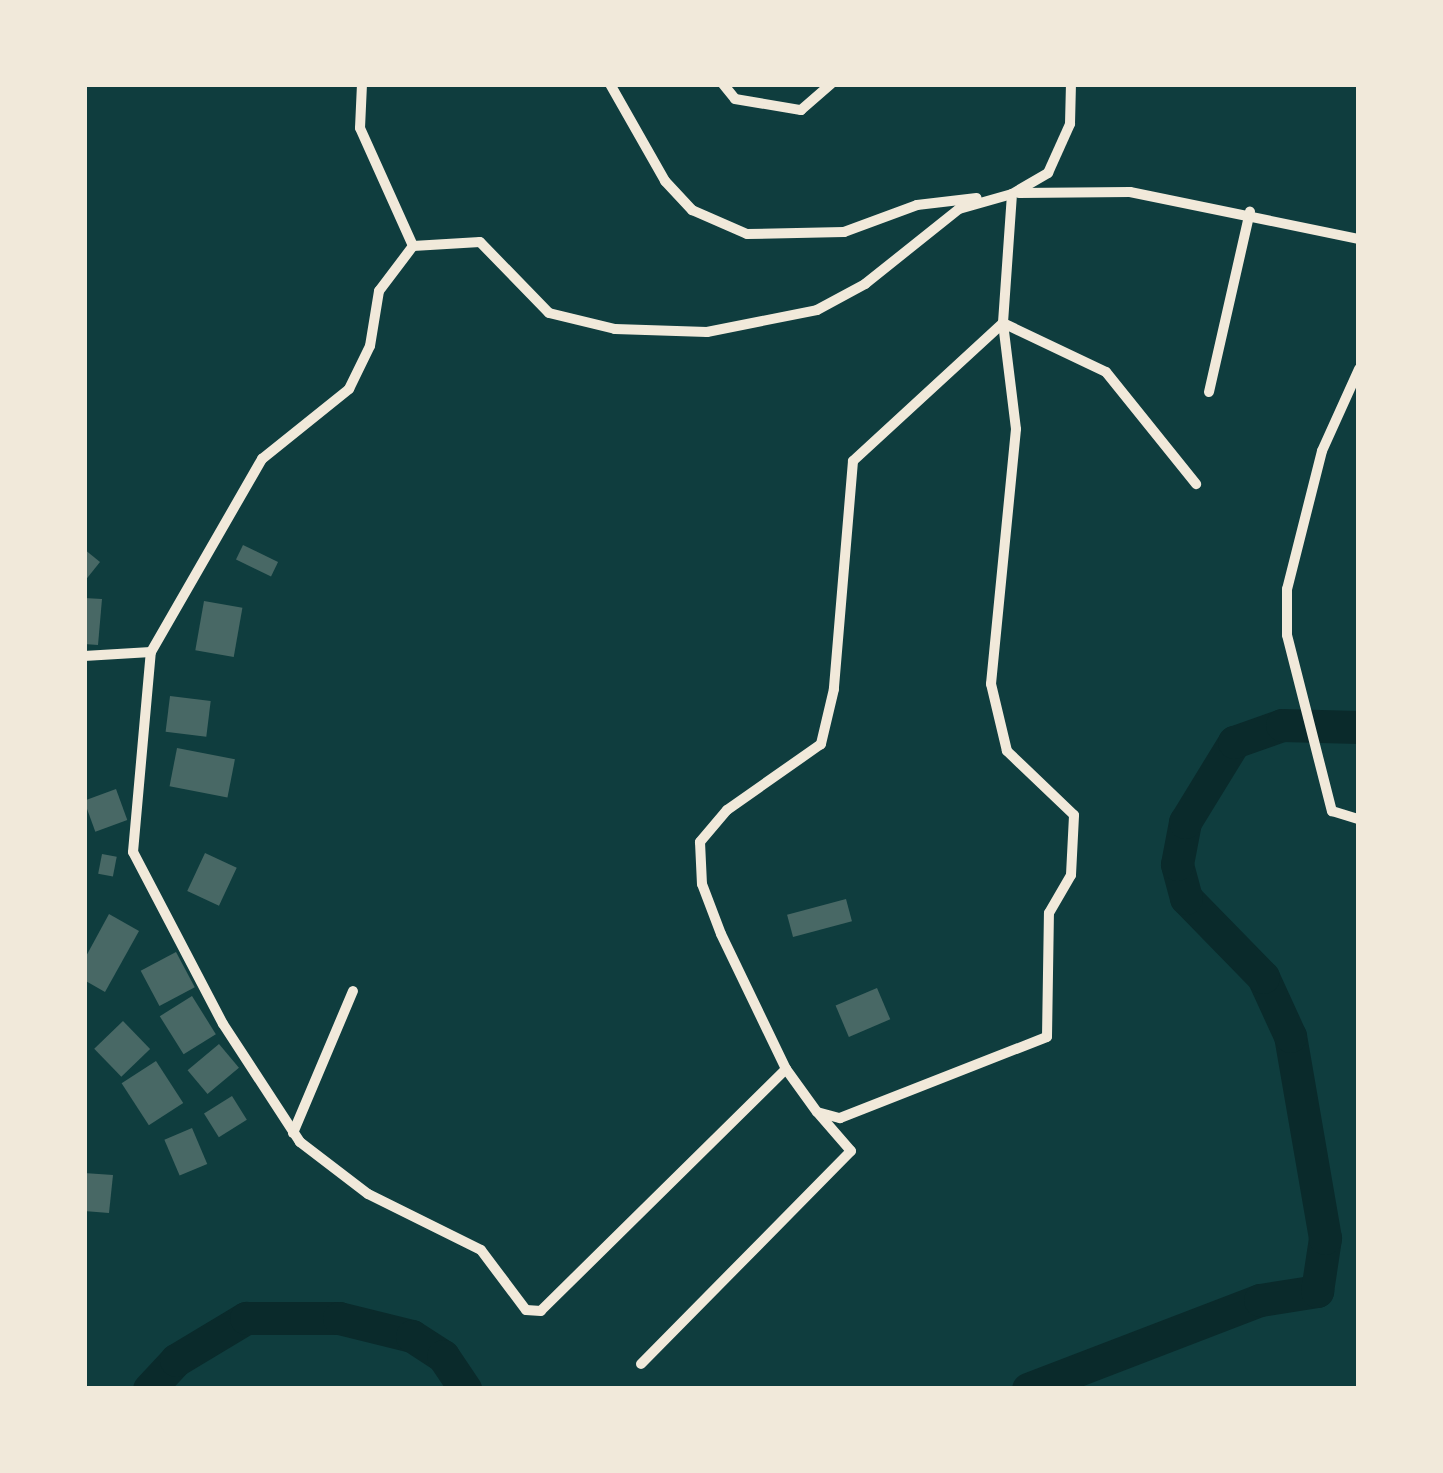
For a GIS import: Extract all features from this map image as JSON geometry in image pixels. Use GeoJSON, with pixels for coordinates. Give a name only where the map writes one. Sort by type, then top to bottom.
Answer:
{"type":"FeatureCollection","features":[{"type":"Feature","properties":{"kind":"street"},"geometry":{"type":"LineString","coordinates":[[362,84],[360,128],[413,246]]}},
{"type":"Feature","properties":{"kind":"street"},"geometry":{"type":"LineString","coordinates":[[610,84],[665,181],[692,210],[747,234],[844,232],[917,205],[1012,194],[1130,192],[1250,212],[1359,239]]}},
{"type":"Feature","properties":{"kind":"street"},"geometry":{"type":"LineString","coordinates":[[723,84],[735,99],[801,110],[832,84]]}},
{"type":"Feature","properties":{"kind":"street"},"geometry":{"type":"LineString","coordinates":[[786,1070],[541,1310],[526,1310],[481,1250],[368,1195],[293,1133],[223,1024],[133,851],[151,652],[262,459],[349,389],[370,346],[379,291],[413,246],[480,242],[549,313],[615,329],[707,332],[842,300],[958,208],[1012,194],[1056,163],[1070,124],[1071,84]]}},
{"type":"Feature","properties":{"kind":"street"},"geometry":{"type":"LineString","coordinates":[[817,1112],[840,1118],[1047,1037],[1049,913],[1071,875],[1074,815],[1007,751],[991,684],[1016,429],[1003,322],[1012,194]]}},
{"type":"Feature","properties":{"kind":"street"},"geometry":{"type":"LineString","coordinates":[[1208,392],[1250,212]]}},
{"type":"Feature","properties":{"kind":"street"},"geometry":{"type":"LineString","coordinates":[[1003,322],[1106,372],[1196,484]]}},
{"type":"Feature","properties":{"kind":"street"},"geometry":{"type":"LineString","coordinates":[[641,1364],[851,1151],[786,1070],[702,884],[700,842],[727,810],[821,744],[834,689],[854,461],[1003,322]]}},
{"type":"Feature","properties":{"kind":"street"},"geometry":{"type":"LineString","coordinates":[[1359,369],[1322,451],[1287,589],[1287,635],[1332,812],[1359,819]]}},
{"type":"Feature","properties":{"kind":"street"},"geometry":{"type":"LineString","coordinates":[[84,656],[151,652]]}},
{"type":"Feature","properties":{"kind":"street"},"geometry":{"type":"LineString","coordinates":[[293,1133],[352,991]]}},
{"type":"Feature","properties":{"kind":"building"},"geometry":{"type":"Polygon","coordinates":[[[243,545],[278,562],[271,576],[236,559],[243,545]]]}},
{"type":"Feature","properties":{"kind":"building"},"geometry":{"type":"Polygon","coordinates":[[[84,549],[100,562],[84,582],[84,549]]]}},
{"type":"Feature","properties":{"kind":"building"},"geometry":{"type":"Polygon","coordinates":[[[84,598],[102,599],[98,645],[84,644],[84,598]]]}},
{"type":"Feature","properties":{"kind":"building"},"geometry":{"type":"Polygon","coordinates":[[[204,601],[242,608],[234,657],[195,650],[204,601]]]}},
{"type":"Feature","properties":{"kind":"building"},"geometry":{"type":"Polygon","coordinates":[[[170,696],[211,701],[206,737],[166,732],[170,696]]]}},
{"type":"Feature","properties":{"kind":"building"},"geometry":{"type":"Polygon","coordinates":[[[177,748],[235,759],[227,798],[170,786],[177,748]]]}},
{"type":"Feature","properties":{"kind":"building"},"geometry":{"type":"Polygon","coordinates":[[[116,789],[127,820],[95,832],[84,801],[116,789]]]}},
{"type":"Feature","properties":{"kind":"building"},"geometry":{"type":"Polygon","coordinates":[[[205,853],[237,868],[219,906],[187,891],[205,853]]]}},
{"type":"Feature","properties":{"kind":"building"},"geometry":{"type":"Polygon","coordinates":[[[102,854],[117,857],[113,876],[98,874],[102,854]]]}},
{"type":"Feature","properties":{"kind":"building"},"geometry":{"type":"Polygon","coordinates":[[[846,899],[852,921],[793,937],[787,915],[846,899]]]}},
{"type":"Feature","properties":{"kind":"building"},"geometry":{"type":"Polygon","coordinates":[[[109,914],[139,931],[105,992],[84,980],[84,960],[109,914]]]}},
{"type":"Feature","properties":{"kind":"building"},"geometry":{"type":"Polygon","coordinates":[[[176,952],[195,987],[159,1006],[141,971],[176,952]]]}},
{"type":"Feature","properties":{"kind":"building"},"geometry":{"type":"Polygon","coordinates":[[[877,988],[890,1019],[849,1037],[836,1006],[877,988]]]}},
{"type":"Feature","properties":{"kind":"building"},"geometry":{"type":"Polygon","coordinates":[[[192,996],[216,1034],[184,1054],[160,1016],[192,996]]]}},
{"type":"Feature","properties":{"kind":"building"},"geometry":{"type":"Polygon","coordinates":[[[123,1021],[150,1049],[121,1077],[94,1049],[123,1021]]]}},
{"type":"Feature","properties":{"kind":"building"},"geometry":{"type":"Polygon","coordinates":[[[219,1044],[239,1068],[208,1094],[188,1070],[219,1044]]]}},
{"type":"Feature","properties":{"kind":"building"},"geometry":{"type":"Polygon","coordinates":[[[156,1061],[183,1103],[149,1125],[122,1083],[156,1061]]]}},
{"type":"Feature","properties":{"kind":"building"},"geometry":{"type":"Polygon","coordinates":[[[232,1096],[247,1120],[219,1137],[204,1113],[232,1096]]]}},
{"type":"Feature","properties":{"kind":"building"},"geometry":{"type":"Polygon","coordinates":[[[192,1128],[207,1164],[180,1176],[164,1140],[192,1128]]]}},
{"type":"Feature","properties":{"kind":"building"},"geometry":{"type":"Polygon","coordinates":[[[84,1173],[113,1175],[109,1213],[84,1211],[84,1173]]]}},
{"type":"Feature","properties":{"kind":"waterway"},"geometry":{"type":"LineString","coordinates":[[1028,1389],[1260,1300],[1317,1291],[1325,1238],[1290,1036],[1263,977],[1186,898],[1177,864],[1185,822],[1234,742],[1282,725],[1359,727]]}},
{"type":"Feature","properties":{"kind":"waterway"},"geometry":{"type":"LineString","coordinates":[[149,1389],[176,1360],[246,1318],[339,1318],[412,1336],[443,1356],[465,1389]]}}]}
